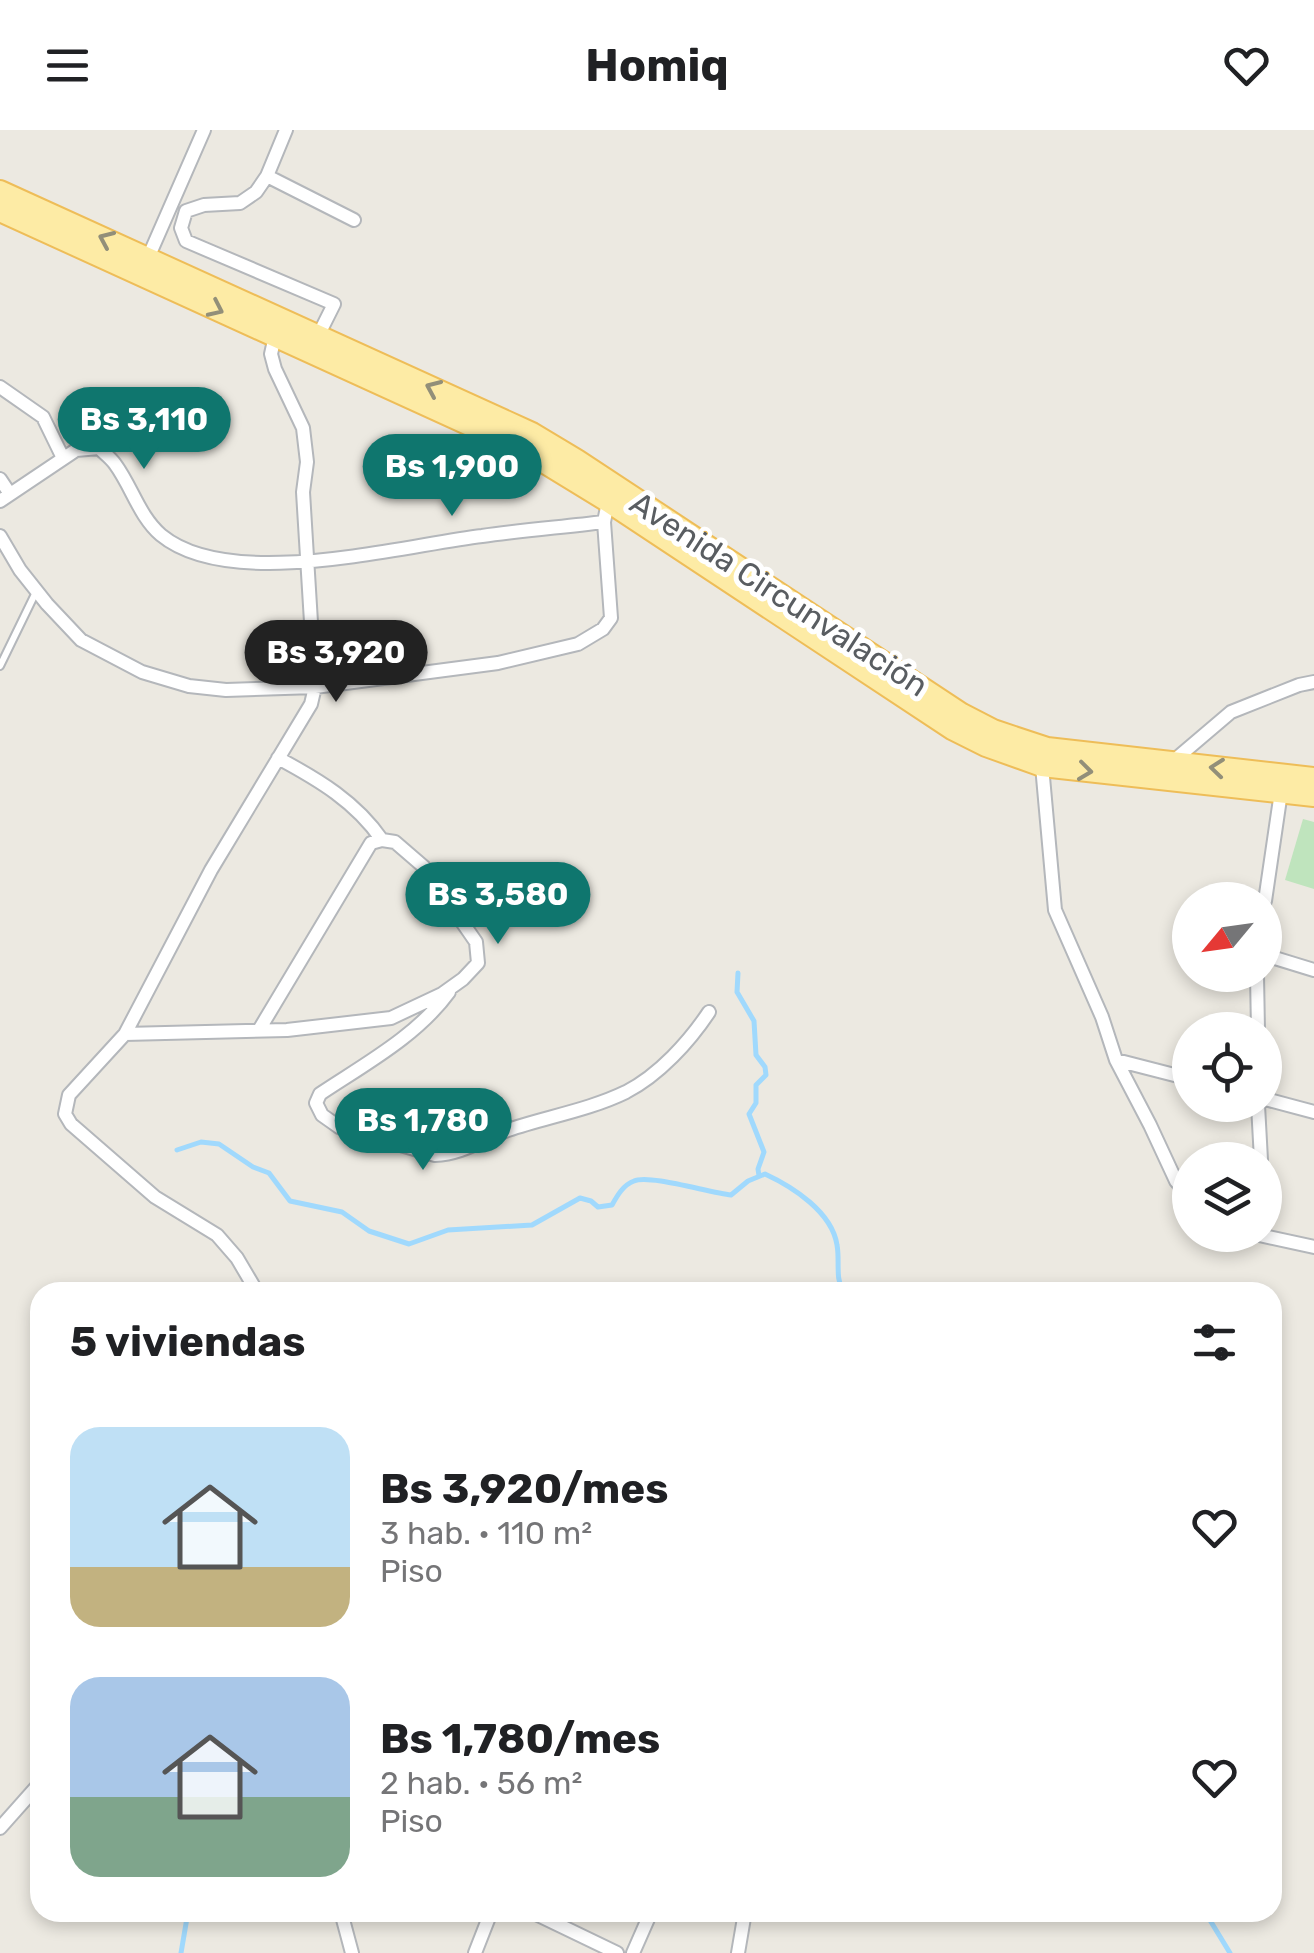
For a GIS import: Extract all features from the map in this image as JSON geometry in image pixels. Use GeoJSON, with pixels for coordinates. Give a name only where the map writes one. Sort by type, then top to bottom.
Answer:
{"type":"FeatureCollection","features":[{"type":"Feature","properties":{"kind":"main road","name":"Avenida Circunvalación"},"geometry":{"type":"LineString","coordinates":[[0,191],[532,433],[608,503],[994,730],[1047,748],[1314,778]]}},
{"type":"Feature","properties":{"kind":"main road","name":"Avenida Circunvalación"},"geometry":{"type":"LineString","coordinates":[[0,211],[522,449],[952,730],[986,746],[1042,766],[1314,796]]}},
{"type":"Feature","properties":{"kind":"street"},"geometry":{"type":"LineString","coordinates":[[148,258],[204,130]]}},
{"type":"Feature","properties":{"kind":"street"},"geometry":{"type":"LineString","coordinates":[[286,130],[256,192],[240,203],[204,204],[186,211],[181,228],[186,241],[334,304],[318,336]]}},
{"type":"Feature","properties":{"kind":"street"},"geometry":{"type":"LineString","coordinates":[[267,176],[354,220]]}},
{"type":"Feature","properties":{"kind":"street"},"geometry":{"type":"LineString","coordinates":[[251,1282],[217,1235],[155,1197],[71,1124],[65,1114],[69,1095],[124,1034],[210,870],[311,704],[315,686],[303,492],[307,462],[304,428],[275,368],[271,354],[275,336]]}},
{"type":"Feature","properties":{"kind":"street"},"geometry":{"type":"LineString","coordinates":[[0,387],[43,417],[63,458]]}},
{"type":"Feature","properties":{"kind":"street"},"geometry":{"type":"LineString","coordinates":[[0,478],[5,498],[76,450],[99,448],[115,464],[144,516],[162,536],[189,551],[226,561],[307,563],[482,536],[608,503],[611,618],[603,629],[578,644],[498,663],[315,686],[226,690],[189,686],[142,672],[81,640],[36,591],[0,536]]}},
{"type":"Feature","properties":{"kind":"street"},"geometry":{"type":"LineString","coordinates":[[1172,763],[1231,712],[1314,682]]}},
{"type":"Feature","properties":{"kind":"street"},"geometry":{"type":"LineString","coordinates":[[278,758],[322,782],[366,817],[382,840]]}},
{"type":"Feature","properties":{"kind":"street"},"geometry":{"type":"LineString","coordinates":[[1042,766],[1055,910],[1102,1017],[1116,1060],[1172,1173]]}},
{"type":"Feature","properties":{"kind":"street"},"geometry":{"type":"LineString","coordinates":[[1268,882],[1281,792]]}},
{"type":"Feature","properties":{"kind":"street"},"geometry":{"type":"LineString","coordinates":[[124,1034],[287,1030],[392,1018],[453,986],[478,963],[476,942],[424,866],[395,842],[382,840],[371,844],[259,1030]]}},
{"type":"Feature","properties":{"kind":"street"},"geometry":{"type":"LineString","coordinates":[[1282,960],[1314,970]]}},
{"type":"Feature","properties":{"kind":"street"},"geometry":{"type":"LineString","coordinates":[[453,986],[433,1015],[320,1094],[316,1103],[322,1115],[339,1127],[435,1155],[452,1154],[503,1131],[625,1092],[678,1050],[709,1012]]}},
{"type":"Feature","properties":{"kind":"street"},"geometry":{"type":"LineString","coordinates":[[1116,1060],[1172,1074]]}},
{"type":"Feature","properties":{"kind":"street"},"geometry":{"type":"LineString","coordinates":[[1282,1104],[1314,1112]]}},
{"type":"Feature","properties":{"kind":"street"},"geometry":{"type":"LineString","coordinates":[[1282,1238],[1314,1247]]}},
{"type":"Feature","properties":{"kind":"street"},"geometry":{"type":"LineString","coordinates":[[0,1828],[30,1794]]}},
{"type":"Feature","properties":{"kind":"street"},"geometry":{"type":"LineString","coordinates":[[344,1922],[352,1953]]}},
{"type":"Feature","properties":{"kind":"street"},"geometry":{"type":"LineString","coordinates":[[475,1953],[487,1922]]}},
{"type":"Feature","properties":{"kind":"street"},"geometry":{"type":"LineString","coordinates":[[553,1922],[618,1953]]}},
{"type":"Feature","properties":{"kind":"street"},"geometry":{"type":"LineString","coordinates":[[632,1953],[646,1922]]}},
{"type":"Feature","properties":{"kind":"street"},"geometry":{"type":"LineString","coordinates":[[738,1953],[743,1922]]}},
{"type":"Feature","properties":{"kind":"lane"},"geometry":{"type":"LineString","coordinates":[[0,666],[36,591]]}},
{"type":"Feature","properties":{"kind":"green space"},"geometry":{"type":"Polygon","coordinates":[[[1303,819],[1314,822],[1314,889],[1285,880],[1303,819]]]}},
{"type":"Feature","properties":{"kind":"waterway"},"geometry":{"type":"LineString","coordinates":[[738,973],[737,992],[754,1021],[756,1055],[766,1075],[756,1085],[756,1103],[749,1114],[764,1152],[759,1176]]}},
{"type":"Feature","properties":{"kind":"waterway"},"geometry":{"type":"LineString","coordinates":[[177,1150],[201,1142],[219,1144],[269,1173],[290,1201],[342,1212],[369,1231],[409,1244],[448,1230],[532,1225],[580,1198],[598,1207],[612,1205],[634,1181],[666,1182],[731,1195],[765,1174],[799,1193],[828,1222],[837,1245],[839,1282]]}},
{"type":"Feature","properties":{"kind":"waterway"},"geometry":{"type":"LineString","coordinates":[[181,1953],[186,1922]]}},
{"type":"Feature","properties":{"kind":"waterway"},"geometry":{"type":"LineString","coordinates":[[1211,1922],[1230,1953]]}}]}
